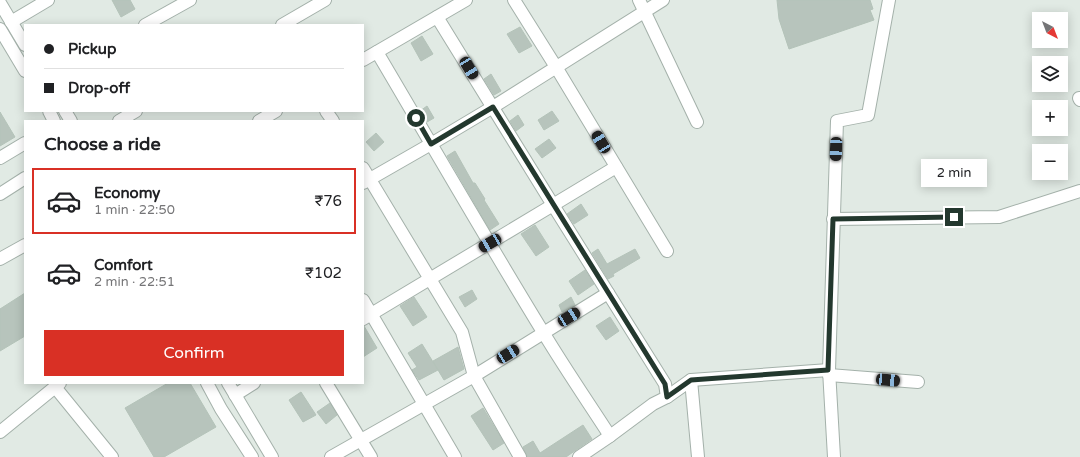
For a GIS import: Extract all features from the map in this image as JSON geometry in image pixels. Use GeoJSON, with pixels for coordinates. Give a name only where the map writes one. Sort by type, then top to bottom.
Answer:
{"type":"FeatureCollection","features":[{"type":"Feature","properties":{"kind":"street"},"geometry":{"type":"LineString","coordinates":[[11,22],[48,0]]}},
{"type":"Feature","properties":{"kind":"street"},"geometry":{"type":"LineString","coordinates":[[147,24],[190,0]]}},
{"type":"Feature","properties":{"kind":"street"},"geometry":{"type":"LineString","coordinates":[[284,24],[325,0]]}},
{"type":"Feature","properties":{"kind":"street"},"geometry":{"type":"LineString","coordinates":[[364,59],[466,0]]}},
{"type":"Feature","properties":{"kind":"street"},"geometry":{"type":"LineString","coordinates":[[514,0],[667,251]]}},
{"type":"Feature","properties":{"kind":"street"},"geometry":{"type":"LineString","coordinates":[[639,0],[697,122]]}},
{"type":"Feature","properties":{"kind":"street"},"geometry":{"type":"LineString","coordinates":[[367,181],[493,107],[662,0]]}},
{"type":"Feature","properties":{"kind":"street"},"geometry":{"type":"LineString","coordinates":[[834,457],[829,372],[837,121],[868,115],[889,0]]}},
{"type":"Feature","properties":{"kind":"street"},"geometry":{"type":"LineString","coordinates":[[0,3],[24,43]]}},
{"type":"Feature","properties":{"kind":"street"},"geometry":{"type":"LineString","coordinates":[[437,17],[665,384],[667,397]]}},
{"type":"Feature","properties":{"kind":"street"},"geometry":{"type":"LineString","coordinates":[[0,29],[24,69]]}},
{"type":"Feature","properties":{"kind":"street"},"geometry":{"type":"LineString","coordinates":[[377,52],[543,333],[610,436]]}},
{"type":"Feature","properties":{"kind":"street"},"geometry":{"type":"LineString","coordinates":[[121,120],[134,112]]}},
{"type":"Feature","properties":{"kind":"street"},"geometry":{"type":"LineString","coordinates":[[261,120],[274,112]]}},
{"type":"Feature","properties":{"kind":"street"},"geometry":{"type":"LineString","coordinates":[[0,158],[24,144]]}},
{"type":"Feature","properties":{"kind":"street"},"geometry":{"type":"LineString","coordinates":[[367,316],[616,167]]}},
{"type":"Feature","properties":{"kind":"street"},"geometry":{"type":"LineString","coordinates":[[364,171],[367,181],[430,278],[462,332],[474,376],[520,457]]}},
{"type":"Feature","properties":{"kind":"street"},"geometry":{"type":"LineString","coordinates":[[0,194],[24,179]]}},
{"type":"Feature","properties":{"kind":"street"},"geometry":{"type":"LineString","coordinates":[[833,219],[999,217],[1080,191]]}},
{"type":"Feature","properties":{"kind":"street"},"geometry":{"type":"LineString","coordinates":[[0,259],[24,246]]}},
{"type":"Feature","properties":{"kind":"street"},"geometry":{"type":"LineString","coordinates":[[331,457],[474,376],[608,293]]}},
{"type":"Feature","properties":{"kind":"street"},"geometry":{"type":"LineString","coordinates":[[364,304],[367,316],[424,404],[455,457]]}},
{"type":"Feature","properties":{"kind":"street"},"geometry":{"type":"LineString","coordinates":[[578,457],[610,436],[653,404],[667,397],[691,380],[829,372],[918,382]]}},
{"type":"Feature","properties":{"kind":"street"},"geometry":{"type":"LineString","coordinates":[[691,380],[698,457]]}},
{"type":"Feature","properties":{"kind":"street"},"geometry":{"type":"LineString","coordinates":[[208,384],[221,409],[252,457]]}},
{"type":"Feature","properties":{"kind":"street"},"geometry":{"type":"LineString","coordinates":[[229,384],[272,457]]}},
{"type":"Feature","properties":{"kind":"street"},"geometry":{"type":"LineString","coordinates":[[235,395],[252,384]]}},
{"type":"Feature","properties":{"kind":"street"},"geometry":{"type":"LineString","coordinates":[[327,384],[371,457]]}},
{"type":"Feature","properties":{"kind":"street"},"geometry":{"type":"LineString","coordinates":[[0,432],[57,385],[112,457]]}},
{"type":"Feature","properties":{"kind":"building"},"geometry":{"type":"Polygon","coordinates":[[[112,0],[130,0],[135,9],[121,17],[112,0]]]}},
{"type":"Feature","properties":{"kind":"building"},"geometry":{"type":"Polygon","coordinates":[[[777,0],[870,0],[873,9],[870,10],[874,20],[789,49],[779,19],[777,0]]]}},
{"type":"Feature","properties":{"kind":"building"},"geometry":{"type":"Polygon","coordinates":[[[520,27],[532,46],[519,53],[507,34],[520,27]]]}},
{"type":"Feature","properties":{"kind":"building"},"geometry":{"type":"Polygon","coordinates":[[[422,36],[433,54],[421,61],[411,43],[422,36]]]}},
{"type":"Feature","properties":{"kind":"building"},"geometry":{"type":"Polygon","coordinates":[[[491,74],[501,91],[494,95],[484,79],[491,74]]]}},
{"type":"Feature","properties":{"kind":"building"},"geometry":{"type":"Polygon","coordinates":[[[427,106],[434,118],[427,122],[420,111],[427,106]]]}},
{"type":"Feature","properties":{"kind":"building"},"geometry":{"type":"Polygon","coordinates":[[[552,111],[559,121],[544,130],[538,120],[552,111]]]}},
{"type":"Feature","properties":{"kind":"building"},"geometry":{"type":"Polygon","coordinates":[[[0,112],[15,137],[0,146],[0,112]]]}},
{"type":"Feature","properties":{"kind":"building"},"geometry":{"type":"Polygon","coordinates":[[[518,115],[524,125],[516,131],[510,121],[518,115]]]}},
{"type":"Feature","properties":{"kind":"building"},"geometry":{"type":"Polygon","coordinates":[[[376,133],[384,142],[374,151],[366,142],[376,133]]]}},
{"type":"Feature","properties":{"kind":"building"},"geometry":{"type":"Polygon","coordinates":[[[549,139],[556,148],[542,158],[535,149],[549,139]]]}},
{"type":"Feature","properties":{"kind":"building"},"geometry":{"type":"Polygon","coordinates":[[[455,151],[499,224],[490,230],[447,156],[455,151]]]}},
{"type":"Feature","properties":{"kind":"building"},"geometry":{"type":"Polygon","coordinates":[[[581,204],[588,215],[574,224],[567,214],[581,204]]]}},
{"type":"Feature","properties":{"kind":"building"},"geometry":{"type":"Polygon","coordinates":[[[535,225],[549,247],[536,256],[521,234],[535,225]]]}},
{"type":"Feature","properties":{"kind":"building"},"geometry":{"type":"Polygon","coordinates":[[[598,249],[607,264],[635,249],[640,258],[613,274],[614,276],[608,279],[592,253],[598,249]]]}},
{"type":"Feature","properties":{"kind":"building"},"geometry":{"type":"Polygon","coordinates":[[[585,270],[594,284],[578,295],[569,281],[585,270]]]}},
{"type":"Feature","properties":{"kind":"building"},"geometry":{"type":"Polygon","coordinates":[[[472,290],[477,299],[465,307],[459,297],[472,290]]]}},
{"type":"Feature","properties":{"kind":"building"},"geometry":{"type":"Polygon","coordinates":[[[24,294],[24,337],[0,351],[0,309],[24,294]]]}},
{"type":"Feature","properties":{"kind":"building"},"geometry":{"type":"Polygon","coordinates":[[[414,297],[427,317],[413,326],[400,306],[414,297]]]}},
{"type":"Feature","properties":{"kind":"building"},"geometry":{"type":"Polygon","coordinates":[[[571,297],[575,305],[562,312],[559,305],[571,297]]]}},
{"type":"Feature","properties":{"kind":"building"},"geometry":{"type":"Polygon","coordinates":[[[610,317],[619,331],[606,340],[596,326],[610,317]]]}},
{"type":"Feature","properties":{"kind":"building"},"geometry":{"type":"Polygon","coordinates":[[[364,326],[377,348],[364,356],[364,326]]]}},
{"type":"Feature","properties":{"kind":"building"},"geometry":{"type":"Polygon","coordinates":[[[422,344],[438,370],[419,380],[412,370],[417,367],[408,353],[422,344]]]}},
{"type":"Feature","properties":{"kind":"building"},"geometry":{"type":"Polygon","coordinates":[[[458,347],[464,369],[444,380],[433,361],[458,347]]]}},
{"type":"Feature","properties":{"kind":"building"},"geometry":{"type":"Polygon","coordinates":[[[166,384],[191,384],[216,427],[164,457],[154,457],[125,408],[166,384]]]}},
{"type":"Feature","properties":{"kind":"building"},"geometry":{"type":"Polygon","coordinates":[[[301,392],[316,415],[303,422],[289,400],[301,392]]]}},
{"type":"Feature","properties":{"kind":"building"},"geometry":{"type":"Polygon","coordinates":[[[330,403],[337,415],[326,424],[317,412],[330,403]]]}},
{"type":"Feature","properties":{"kind":"building"},"geometry":{"type":"Polygon","coordinates":[[[483,408],[504,443],[493,450],[471,416],[483,408]]]}},
{"type":"Feature","properties":{"kind":"building"},"geometry":{"type":"Polygon","coordinates":[[[583,425],[592,439],[566,457],[527,457],[523,447],[533,441],[540,453],[583,425]]]}},
{"type":"Feature","properties":{"kind":"route"},"geometry":{"type":"LineString","coordinates":[[416,118],[431,144],[493,107],[665,384],[667,397],[691,380],[828,370],[833,219],[954,217]]}}]}
